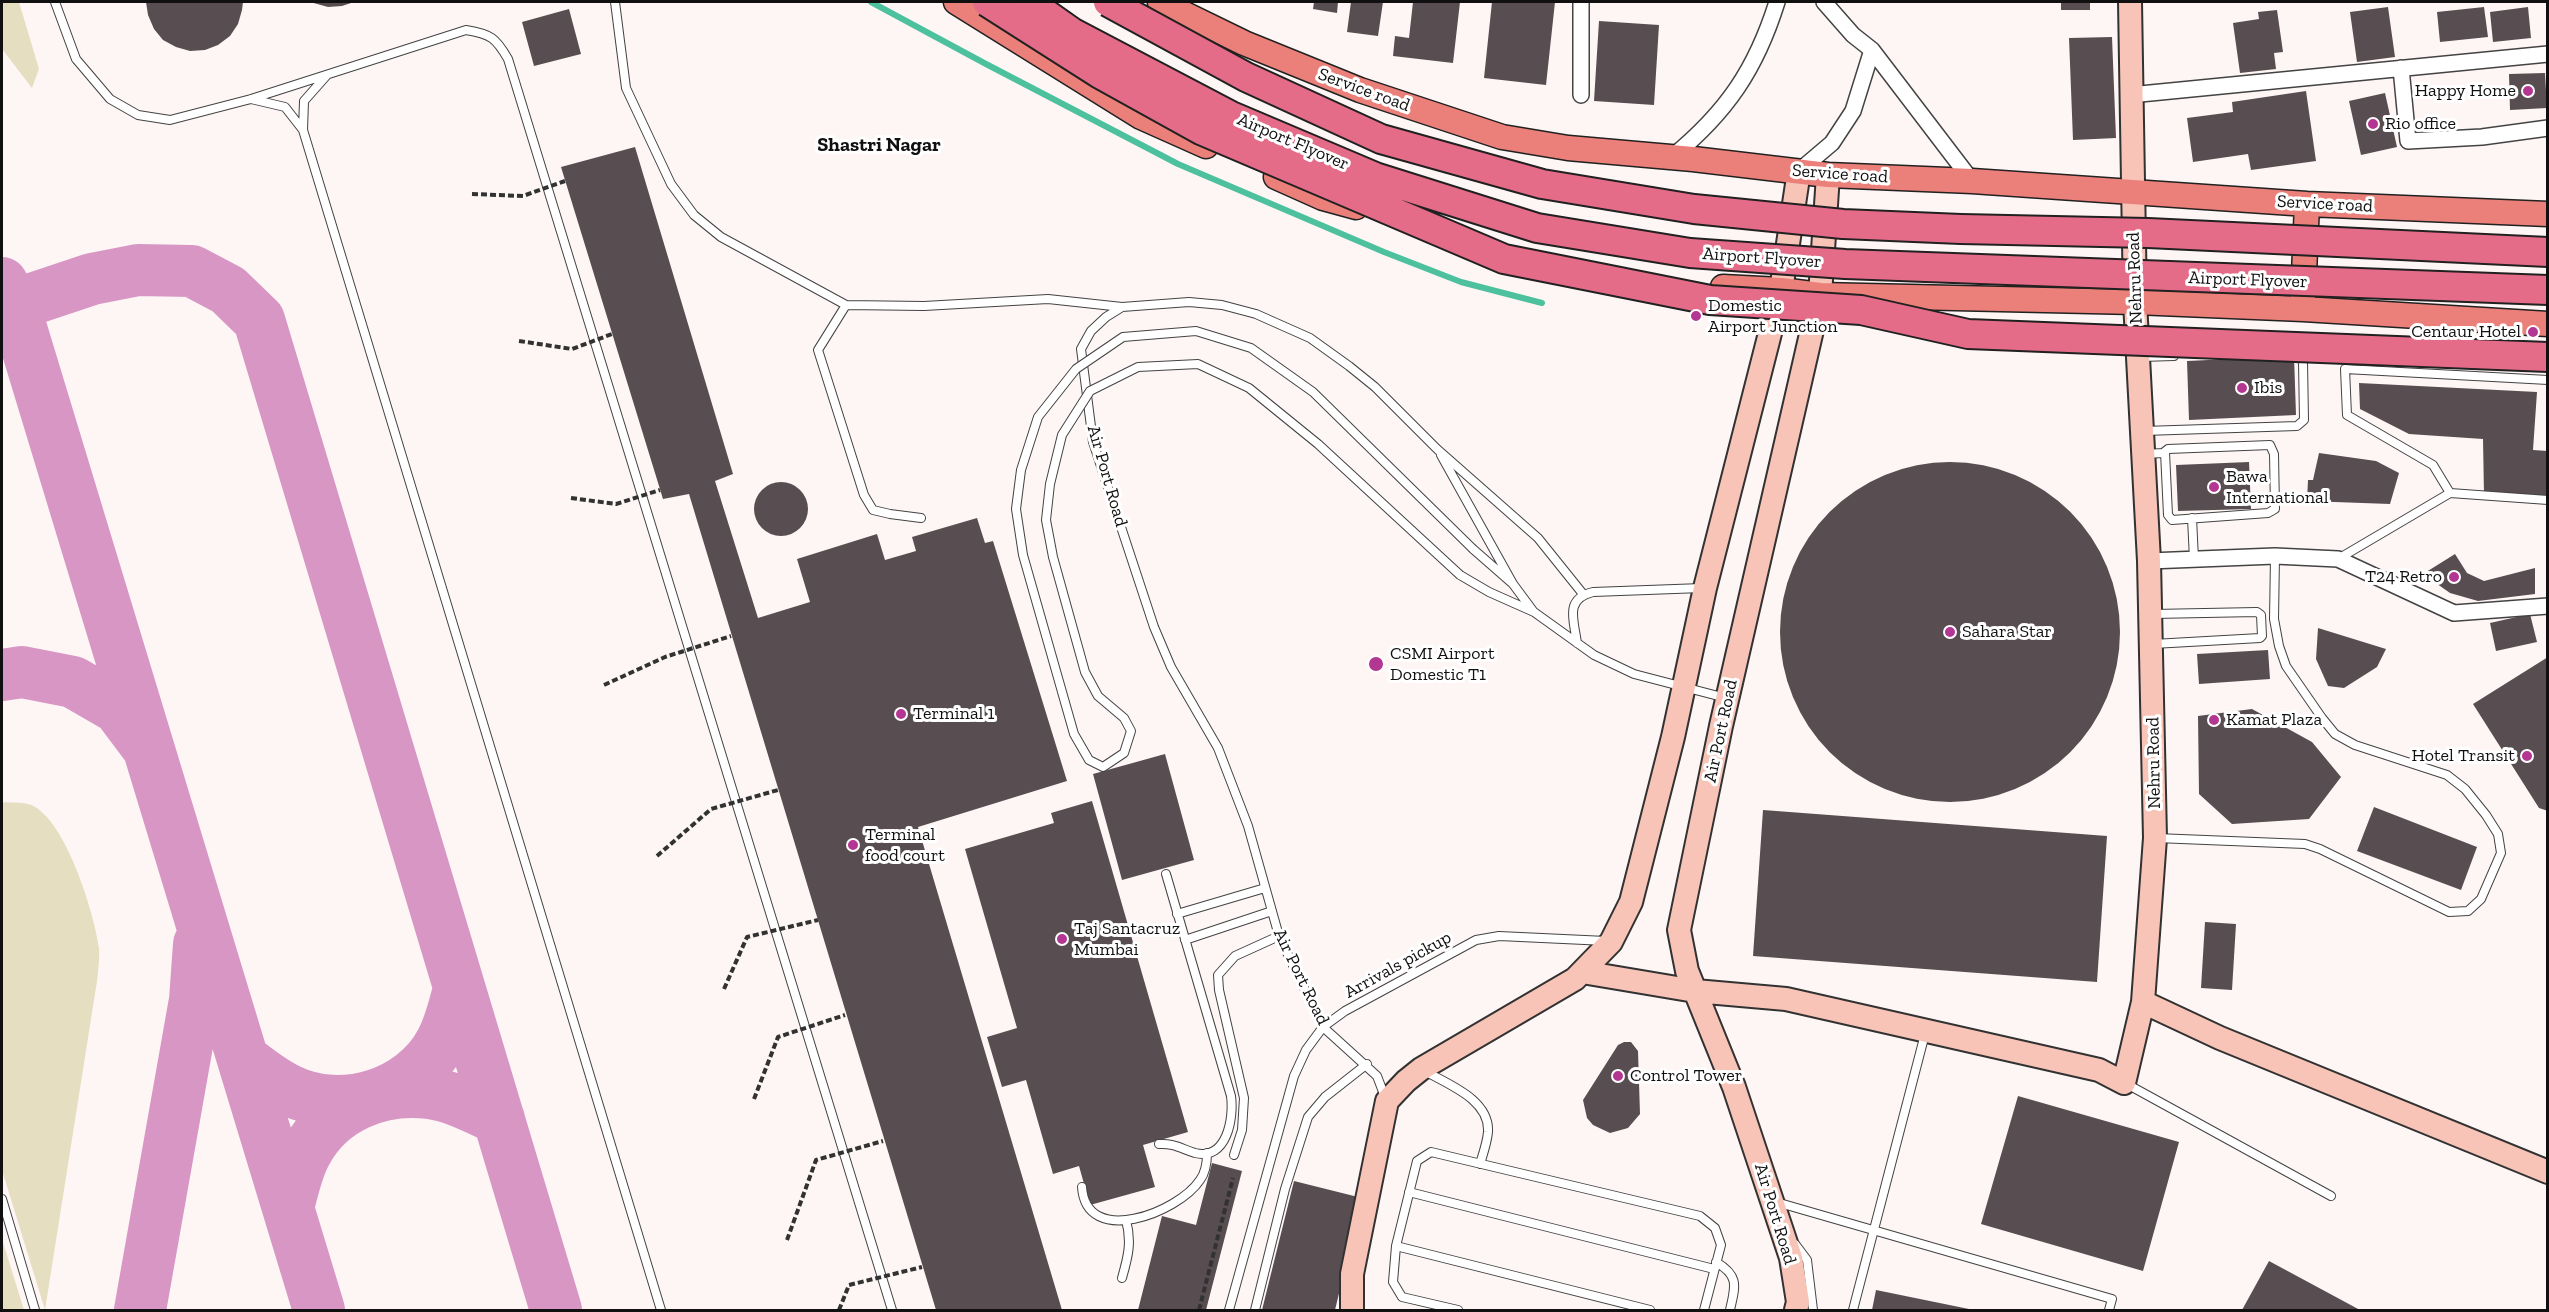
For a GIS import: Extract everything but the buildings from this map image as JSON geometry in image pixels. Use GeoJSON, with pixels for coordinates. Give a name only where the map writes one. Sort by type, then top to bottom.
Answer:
{"type":"FeatureCollection","features":[{"type":"Feature","properties":{"kind":"highway"},"geometry":{"type":"LineString","coordinates":[[987,2],[1100,74],[1201,130],[1504,259],[1710,300],[1861,310],[1968,334],[2547,357]]}},
{"type":"Feature","properties":{"kind":"highway","name":"Airport Flyover"},"geometry":{"type":"LineString","coordinates":[[1029,2],[1074,33],[1232,116],[1375,177],[1537,228],[1690,253],[1845,264],[2131,277],[2547,290]]}},
{"type":"Feature","properties":{"kind":"highway","name":"Airport Flyover"},"geometry":{"type":"LineString","coordinates":[[1108,2],[1246,77],[1381,139],[1542,184],[1694,208],[1844,224],[2148,233],[2547,252]]}},
{"type":"Feature","properties":{"kind":"main road"},"geometry":{"type":"LineString","coordinates":[[956,2],[1141,117],[1323,198],[1534,256],[1678,285],[1781,290],[1820,295],[2135,302],[2303,309],[2547,324]]}},
{"type":"Feature","properties":{"kind":"main road","name":"Service road"},"geometry":{"type":"LineString","coordinates":[[1160,2],[1244,44],[1360,90],[1502,137],[1568,147],[1828,175],[1972,181],[2132,194],[2307,204],[2547,213]]}},
{"type":"Feature","properties":{"kind":"main road"},"geometry":{"type":"LineString","coordinates":[[2303,309],[2307,204]]}},
{"type":"Feature","properties":{"kind":"street"},"geometry":{"type":"LineString","coordinates":[[1581,2],[1581,95]]}},
{"type":"Feature","properties":{"kind":"street"},"geometry":{"type":"LineString","coordinates":[[1672,157],[1696,137],[1743,82],[1762,45],[1777,2]]}},
{"type":"Feature","properties":{"kind":"street"},"geometry":{"type":"LineString","coordinates":[[1824,2],[1853,35],[1872,50],[1972,181]]}},
{"type":"Feature","properties":{"kind":"street","name":"Nehru Road"},"geometry":{"type":"LineString","coordinates":[[2124,1083],[2143,1002],[2155,838],[2149,561],[2154,453],[2142,431],[2135,302],[2130,2]]}},
{"type":"Feature","properties":{"kind":"street"},"geometry":{"type":"LineString","coordinates":[[1352,1311],[1352,1274],[1387,1101],[1421,1069],[1575,978],[1611,942],[1631,902],[1673,737],[1705,588],[1781,290],[1798,171],[1832,143],[1853,111],[1872,50]]}},
{"type":"Feature","properties":{"kind":"street"},"geometry":{"type":"LineString","coordinates":[[2130,95],[2547,54]]}},
{"type":"Feature","properties":{"kind":"street"},"geometry":{"type":"LineString","coordinates":[[2401,68],[2409,141],[2482,136],[2547,128]]}},
{"type":"Feature","properties":{"kind":"street","name":"Air Port Road"},"geometry":{"type":"LineString","coordinates":[[1796,1311],[1798,1302],[1791,1258],[1734,1087],[1687,971],[1679,930],[1727,699],[1820,295],[1828,175]]}},
{"type":"Feature","properties":{"kind":"street"},"geometry":{"type":"LineString","coordinates":[[2149,561],[2275,556],[2338,559],[2454,613],[2547,606]]}},
{"type":"Feature","properties":{"kind":"street"},"geometry":{"type":"LineString","coordinates":[[1582,972],[1695,991],[1786,999],[2099,1071],[2124,1083]]}},
{"type":"Feature","properties":{"kind":"street"},"geometry":{"type":"LineString","coordinates":[[2143,1002],[2220,1038],[2547,1172]]}},
{"type":"Feature","properties":{"kind":"lane"},"geometry":{"type":"LineString","coordinates":[[55,2],[76,60],[110,99],[138,115],[170,120],[251,99],[466,30],[483,33],[498,40],[508,59],[892,1311]]}},
{"type":"Feature","properties":{"kind":"lane"},"geometry":{"type":"LineString","coordinates":[[615,2],[626,88],[672,184],[694,215],[721,237],[846,305],[924,306],[1048,299],[1122,308]]}},
{"type":"Feature","properties":{"kind":"lane"},"geometry":{"type":"LineString","coordinates":[[328,74],[304,101],[303,130],[661,1311]]}},
{"type":"Feature","properties":{"kind":"lane"},"geometry":{"type":"LineString","coordinates":[[251,99],[285,107],[303,130]]}},
{"type":"Feature","properties":{"kind":"lane","name":"Air Port Road"},"geometry":{"type":"LineString","coordinates":[[1367,1064],[1323,1027],[1279,936],[1248,826],[1218,748],[1171,668],[1154,627],[1093,442],[1081,349],[1091,331],[1106,317],[1122,308],[1190,302],[1222,305],[1256,314],[1299,333],[1349,366],[1437,449],[1538,538],[1584,594]]}},
{"type":"Feature","properties":{"kind":"lane"},"geometry":{"type":"LineString","coordinates":[[846,305],[818,350],[864,495],[873,510],[921,518]]}},
{"type":"Feature","properties":{"kind":"lane"},"geometry":{"type":"LineString","coordinates":[[1513,584],[1473,549],[1312,392],[1251,348],[1196,331],[1123,337],[1076,369],[1038,417],[1021,470],[1016,509],[1023,555],[1074,734],[1089,760],[1103,766],[1124,753],[1131,731],[1124,718],[1098,696],[1085,672],[1053,557],[1046,520],[1050,484],[1062,435],[1090,391],[1138,367],[1198,364],[1249,388],[1318,444],[1460,575],[1489,592],[1534,612],[1594,655],[1634,674],[1727,699]]}},
{"type":"Feature","properties":{"kind":"lane"},"geometry":{"type":"LineString","coordinates":[[2142,431],[2296,426],[2304,420],[2302,362],[2298,356],[2292,352],[2234,354]]}},
{"type":"Feature","properties":{"kind":"lane"},"geometry":{"type":"LineString","coordinates":[[2138,357],[2187,355]]}},
{"type":"Feature","properties":{"kind":"lane"},"geometry":{"type":"LineString","coordinates":[[2450,493],[2433,465],[2348,415],[2345,369],[2547,380]]}},
{"type":"Feature","properties":{"kind":"lane"},"geometry":{"type":"LineString","coordinates":[[2267,445],[2273,449],[2274,511],[2174,520],[2169,517],[2154,453],[2169,449],[2267,445]]}},
{"type":"Feature","properties":{"kind":"lane"},"geometry":{"type":"LineString","coordinates":[[1437,449],[1513,584],[1534,612]]}},
{"type":"Feature","properties":{"kind":"lane"},"geometry":{"type":"LineString","coordinates":[[2338,559],[2450,493],[2547,500]]}},
{"type":"Feature","properties":{"kind":"lane"},"geometry":{"type":"LineString","coordinates":[[2192,518],[2194,559]]}},
{"type":"Feature","properties":{"kind":"lane"},"geometry":{"type":"LineString","coordinates":[[2155,838],[2305,844],[2320,849],[2449,912],[2468,912],[2481,898],[2501,853],[2498,834],[2486,815],[2465,789],[2447,775],[2355,745],[2335,734],[2322,718],[2286,666],[2279,646],[2274,619],[2275,556]]}},
{"type":"Feature","properties":{"kind":"lane"},"geometry":{"type":"LineString","coordinates":[[1577,643],[1574,603],[1584,594],[1705,588]]}},
{"type":"Feature","properties":{"kind":"lane"},"geometry":{"type":"LineString","coordinates":[[2151,614],[2257,612],[2261,615],[2262,636],[2260,638],[2152,644]]}},
{"type":"Feature","properties":{"kind":"lane"},"geometry":{"type":"LineString","coordinates":[[1159,1144],[1167,1143],[1196,1153],[1207,1154],[1217,1149],[1231,1128],[1232,1106],[1166,874]]}},
{"type":"Feature","properties":{"kind":"lane"},"geometry":{"type":"LineString","coordinates":[[1178,915],[1265,888]]}},
{"type":"Feature","properties":{"kind":"lane"},"geometry":{"type":"LineString","coordinates":[[1185,940],[1272,910]]}},
{"type":"Feature","properties":{"kind":"lane"},"geometry":{"type":"LineString","coordinates":[[1234,1155],[1242,1130],[1244,1098],[1218,975],[1235,956],[1279,936]]}},
{"type":"Feature","properties":{"kind":"lane","name":"Arrivals pickup"},"geometry":{"type":"LineString","coordinates":[[1229,1311],[1294,1076],[1306,1050],[1323,1027],[1345,1011],[1476,940],[1499,936],[1611,942]]}},
{"type":"Feature","properties":{"kind":"lane"},"geometry":{"type":"LineString","coordinates":[[1853,1311],[1926,1030]]}},
{"type":"Feature","properties":{"kind":"lane"},"geometry":{"type":"LineString","coordinates":[[1255,1311],[1285,1188],[1308,1117],[1325,1097],[1367,1064],[1377,1076],[1387,1101]]}},
{"type":"Feature","properties":{"kind":"lane"},"geometry":{"type":"LineString","coordinates":[[1421,1069],[1470,1097],[1481,1109],[1488,1131],[1480,1164]]}},
{"type":"Feature","properties":{"kind":"lane"},"geometry":{"type":"LineString","coordinates":[[2124,1083],[2331,1196]]}},
{"type":"Feature","properties":{"kind":"lane"},"geometry":{"type":"LineString","coordinates":[[1458,1311],[1402,1297],[1393,1282],[1396,1246],[1417,1161],[1431,1152],[1700,1216],[1715,1228],[1721,1245],[1704,1311]]}},
{"type":"Feature","properties":{"kind":"lane"},"geometry":{"type":"LineString","coordinates":[[1082,1187],[1085,1205],[1092,1213],[1102,1218],[1126,1220],[1158,1212],[1194,1188],[1206,1168],[1207,1154]]}},
{"type":"Feature","properties":{"kind":"lane"},"geometry":{"type":"LineString","coordinates":[[1409,1192],[1728,1269],[1735,1287],[1730,1311]]}},
{"type":"Feature","properties":{"kind":"lane"},"geometry":{"type":"LineString","coordinates":[[2,1199],[35,1311]]}},
{"type":"Feature","properties":{"kind":"lane"},"geometry":{"type":"LineString","coordinates":[[1772,1200],[2112,1299],[2109,1311]]}},
{"type":"Feature","properties":{"kind":"lane"},"geometry":{"type":"LineString","coordinates":[[1122,1278],[1131,1236],[1126,1220]]}},
{"type":"Feature","properties":{"kind":"lane"},"geometry":{"type":"LineString","coordinates":[[1779,1224],[1807,1260],[1813,1311]]}},
{"type":"Feature","properties":{"kind":"lane"},"geometry":{"type":"LineString","coordinates":[[1396,1246],[1650,1311]]}},
{"type":"Feature","properties":{"kind":"path"},"geometry":{"type":"LineString","coordinates":[[472,194],[523,196],[565,181]]}},
{"type":"Feature","properties":{"kind":"path"},"geometry":{"type":"LineString","coordinates":[[519,340],[572,349],[612,334]]}},
{"type":"Feature","properties":{"kind":"path"},"geometry":{"type":"LineString","coordinates":[[571,498],[616,504],[660,490]]}},
{"type":"Feature","properties":{"kind":"path"},"geometry":{"type":"LineString","coordinates":[[604,684],[665,657],[731,636]]}},
{"type":"Feature","properties":{"kind":"path"},"geometry":{"type":"LineString","coordinates":[[657,856],[711,809],[778,790]]}},
{"type":"Feature","properties":{"kind":"path"},"geometry":{"type":"LineString","coordinates":[[723,989],[747,937],[818,920]]}},
{"type":"Feature","properties":{"kind":"path"},"geometry":{"type":"LineString","coordinates":[[754,1099],[778,1037],[845,1015]]}},
{"type":"Feature","properties":{"kind":"path"},"geometry":{"type":"LineString","coordinates":[[787,1240],[816,1160],[883,1141]]}},
{"type":"Feature","properties":{"kind":"path"},"geometry":{"type":"LineString","coordinates":[[1199,1311],[1233,1178]]}},
{"type":"Feature","properties":{"kind":"path"},"geometry":{"type":"LineString","coordinates":[[840,1311],[849,1285],[922,1267]]}},
{"type":"Feature","properties":{"kind":"shaded area"},"geometry":{"type":"Polygon","coordinates":[[[2,2],[19,2],[39,69],[32,88],[2,49],[2,2]]]}},
{"type":"Feature","properties":{"kind":"shaded area"},"geometry":{"type":"Polygon","coordinates":[[[5,802],[28,804],[41,811],[54,826],[76,867],[91,913],[99,948],[97,981],[45,1310],[2,1170],[2,804],[5,802]]]}},
{"type":"Feature","properties":{"kind":"shaded area"},"geometry":{"type":"Polygon","coordinates":[[[2,1239],[24,1310],[2,1310],[2,1239]]]}},
{"type":"Feature","properties":{"kind":"waterway"},"geometry":{"type":"LineString","coordinates":[[871,2],[1178,164],[1384,252],[1461,282],[1542,303]]}},
{"type":"Feature","properties":{"kind":"taxiway"},"geometry":{"type":"LineString","coordinates":[[2,309],[92,279],[138,270],[192,271],[228,290],[259,320],[556,1310]]}},
{"type":"Feature","properties":{"kind":"taxiway"},"geometry":{"type":"LineString","coordinates":[[2,283],[14,305],[319,1310]]}},
{"type":"Feature","properties":{"kind":"taxiway"},"geometry":{"type":"LineString","coordinates":[[2,675],[22,672],[73,682],[118,708],[145,744]]}},
{"type":"Feature","properties":{"kind":"taxiway"},"geometry":{"type":"LineString","coordinates":[[140,1310],[195,1000],[199,944]]}},
{"type":"Feature","properties":{"kind":"taxiway"},"geometry":{"type":"LineString","coordinates":[[243,1059],[265,1076],[289,1090],[310,1098],[331,1101],[353,1100],[374,1095],[395,1087],[429,1060],[447,1030],[459,989]]}},
{"type":"Feature","properties":{"kind":"taxiway"},"geometry":{"type":"LineString","coordinates":[[288,1208],[301,1164],[317,1136],[329,1123],[359,1103],[393,1093],[429,1093],[456,1100],[499,1119]]}},
{"type":"Feature","properties":{"kind":"place","name":"Happy Home"},"geometry":{"type":"Point","coordinates":[2528,91]}},
{"type":"Feature","properties":{"kind":"place","name":"Rio office"},"geometry":{"type":"Point","coordinates":[2373,124]}},
{"type":"Feature","properties":{"kind":"place","name":"Domestic Airport Junction"},"geometry":{"type":"Point","coordinates":[1696,316]}},
{"type":"Feature","properties":{"kind":"place","name":"Centaur Hotel"},"geometry":{"type":"Point","coordinates":[2533,332]}},
{"type":"Feature","properties":{"kind":"place","name":"Ibis"},"geometry":{"type":"Point","coordinates":[2242,388]}},
{"type":"Feature","properties":{"kind":"place","name":"Bawa International"},"geometry":{"type":"Point","coordinates":[2214,487]}},
{"type":"Feature","properties":{"kind":"place","name":"T24 Retro"},"geometry":{"type":"Point","coordinates":[2454,577]}},
{"type":"Feature","properties":{"kind":"place","name":"Sahara Star"},"geometry":{"type":"Point","coordinates":[1950,632]}},
{"type":"Feature","properties":{"kind":"place","name":"CSMI Airport Domestic T1"},"geometry":{"type":"Point","coordinates":[1376,664]}},
{"type":"Feature","properties":{"kind":"place","name":"Terminal 1"},"geometry":{"type":"Point","coordinates":[901,714]}},
{"type":"Feature","properties":{"kind":"place","name":"Kamat Plaza"},"geometry":{"type":"Point","coordinates":[2214,720]}},
{"type":"Feature","properties":{"kind":"place","name":"Hotel Transit"},"geometry":{"type":"Point","coordinates":[2527,756]}},
{"type":"Feature","properties":{"kind":"place","name":"Terminal food court"},"geometry":{"type":"Point","coordinates":[853,845]}},
{"type":"Feature","properties":{"kind":"place","name":"Taj Santacruz Mumbai"},"geometry":{"type":"Point","coordinates":[1062,939]}},
{"type":"Feature","properties":{"kind":"place","name":"Control Tower"},"geometry":{"type":"Point","coordinates":[1618,1076]}},
{"type":"Feature","properties":{"kind":"district","name":"Shastri Nagar"},"geometry":{"type":"Point","coordinates":[879,145]}}]}
